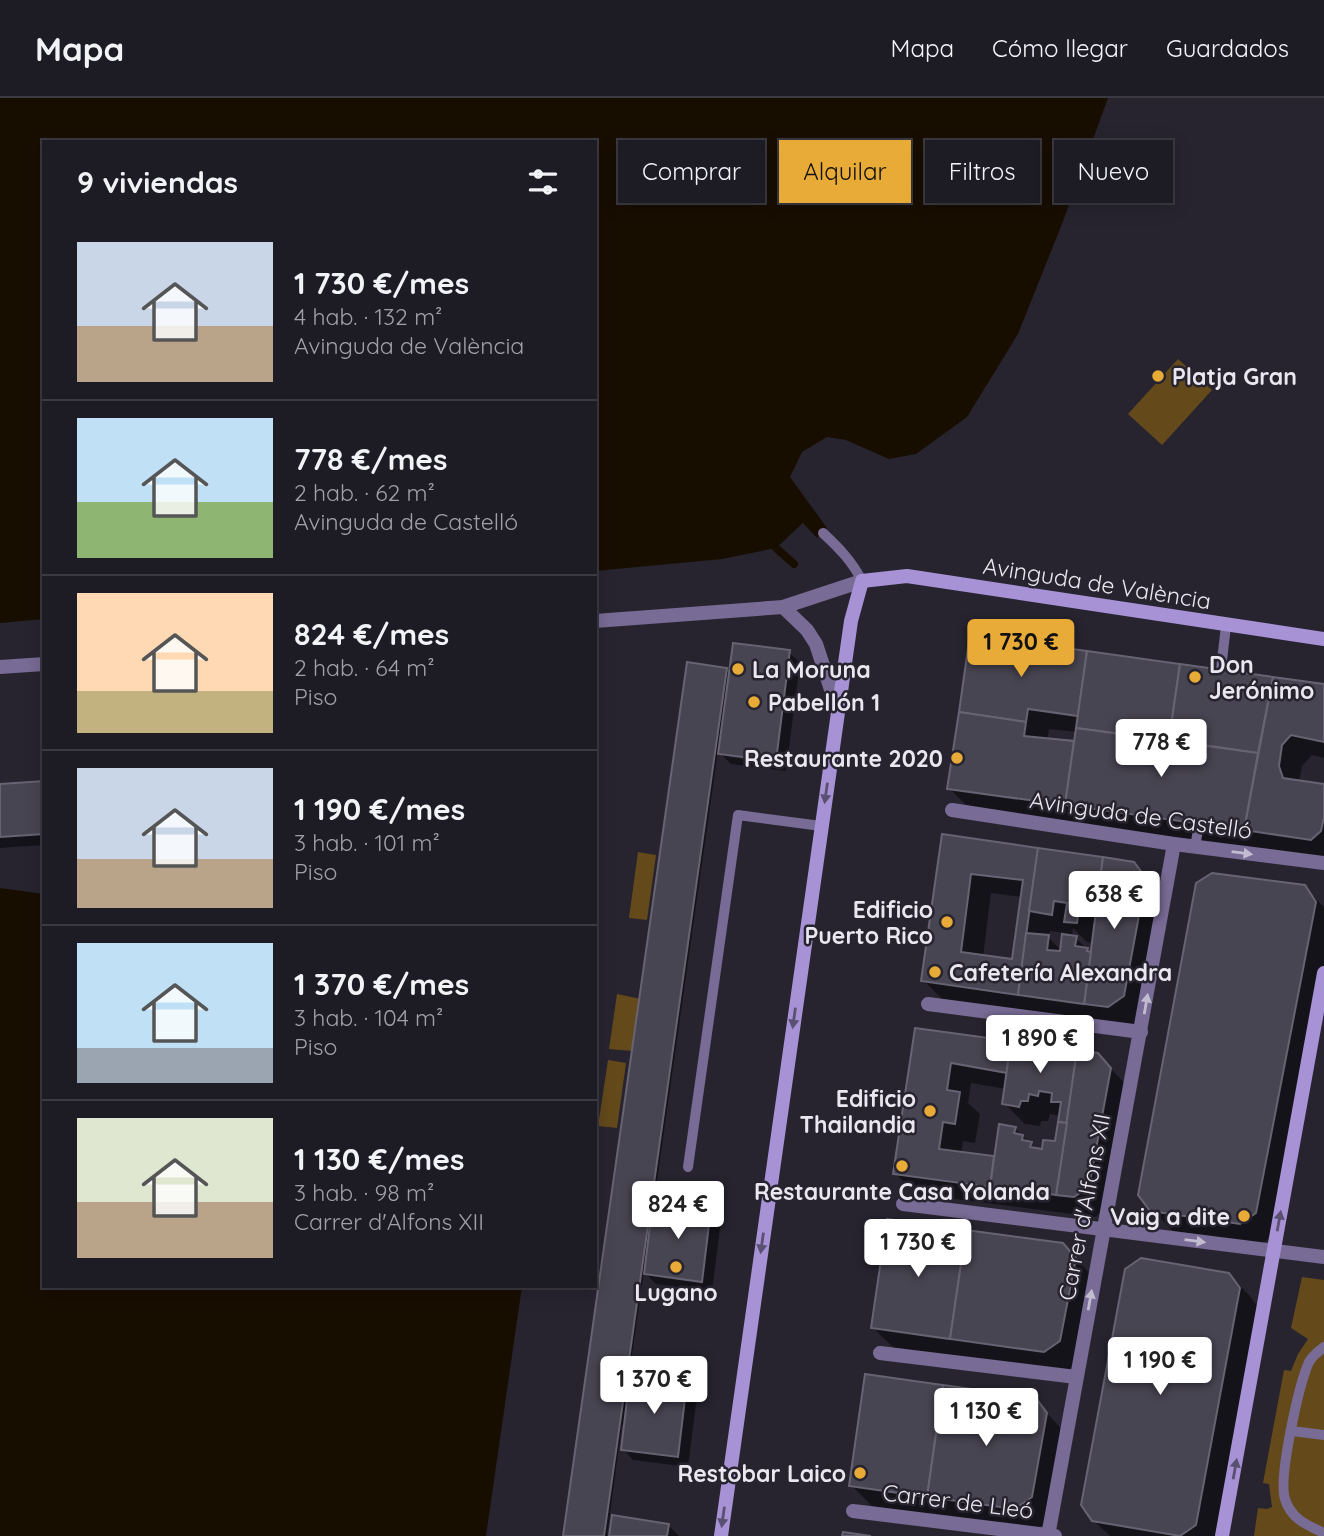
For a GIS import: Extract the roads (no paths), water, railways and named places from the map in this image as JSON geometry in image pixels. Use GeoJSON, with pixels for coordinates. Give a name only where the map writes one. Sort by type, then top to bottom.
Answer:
{"type":"FeatureCollection","features":[{"type":"Feature","properties":{"kind":"street","name":"Avinguda de València"},"geometry":{"type":"LineString","coordinates":[[862,581],[906,576],[1324,639]]}},
{"type":"Feature","properties":{"kind":"street"},"geometry":{"type":"LineString","coordinates":[[597,621],[783,607],[862,581]]}},
{"type":"Feature","properties":{"kind":"street"},"geometry":{"type":"LineString","coordinates":[[721,1536],[851,621],[862,581]]}},
{"type":"Feature","properties":{"kind":"street"},"geometry":{"type":"LineString","coordinates":[[783,607],[807,630],[816,644],[838,711]]}},
{"type":"Feature","properties":{"kind":"street"},"geometry":{"type":"LineString","coordinates":[[0,667],[42,664]]}},
{"type":"Feature","properties":{"kind":"street","name":"Avinguda de Castelló"},"geometry":{"type":"LineString","coordinates":[[953,810],[1174,845],[1324,863]]}},
{"type":"Feature","properties":{"kind":"street","name":"Carrer d'Alfons XII"},"geometry":{"type":"LineString","coordinates":[[1051,1536],[1102,1230],[1174,845]]}},
{"type":"Feature","properties":{"kind":"street"},"geometry":{"type":"LineString","coordinates":[[1222,1536],[1324,973]]}},
{"type":"Feature","properties":{"kind":"street"},"geometry":{"type":"LineString","coordinates":[[928,1004],[1141,1032]]}},
{"type":"Feature","properties":{"kind":"street"},"geometry":{"type":"LineString","coordinates":[[903,1204],[1324,1257]]}},
{"type":"Feature","properties":{"kind":"street"},"geometry":{"type":"LineString","coordinates":[[880,1353],[1076,1377]]}},
{"type":"Feature","properties":{"kind":"street","name":"Carrer de Lleó"},"geometry":{"type":"LineString","coordinates":[[853,1511],[1051,1536]]}},
{"type":"Feature","properties":{"kind":"lane"},"geometry":{"type":"LineString","coordinates":[[823,533],[842,550],[862,581]]}},
{"type":"Feature","properties":{"kind":"lane"},"geometry":{"type":"LineString","coordinates":[[1220,669],[1226,626]]}},
{"type":"Feature","properties":{"kind":"lane"},"geometry":{"type":"LineString","coordinates":[[688,1167],[737,815],[821,826]]}},
{"type":"Feature","properties":{"kind":"lane"},"geometry":{"type":"LineString","coordinates":[[1195,847],[1199,824]]}},
{"type":"Feature","properties":{"kind":"lane"},"geometry":{"type":"LineString","coordinates":[[1324,1347],[1310,1359],[1301,1385],[1284,1474],[1284,1498],[1293,1515],[1304,1524],[1324,1533]]}},
{"type":"Feature","properties":{"kind":"lane"},"geometry":{"type":"LineString","coordinates":[[1292,1431],[1324,1435]]}},
{"type":"Feature","properties":{"kind":"waterway"},"geometry":{"type":"LineString","coordinates":[[776,548],[794,564]]}},
{"type":"Feature","properties":{"kind":"place","name":"Platja Gran"},"geometry":{"type":"Point","coordinates":[1158,376]}},
{"type":"Feature","properties":{"kind":"place","name":"La Moruna"},"geometry":{"type":"Point","coordinates":[738,669]}},
{"type":"Feature","properties":{"kind":"place","name":"Don Jerónimo"},"geometry":{"type":"Point","coordinates":[1195,677]}},
{"type":"Feature","properties":{"kind":"place","name":"Pabellón 1"},"geometry":{"type":"Point","coordinates":[754,702]}},
{"type":"Feature","properties":{"kind":"place","name":"Restaurante 2020"},"geometry":{"type":"Point","coordinates":[957,758]}},
{"type":"Feature","properties":{"kind":"place","name":"Edificio Puerto Rico"},"geometry":{"type":"Point","coordinates":[947,922]}},
{"type":"Feature","properties":{"kind":"place","name":"Cafetería Alexandra"},"geometry":{"type":"Point","coordinates":[935,972]}},
{"type":"Feature","properties":{"kind":"place","name":"Edificio Thailandia"},"geometry":{"type":"Point","coordinates":[930,1111]}},
{"type":"Feature","properties":{"kind":"place","name":"Restaurante Casa Yolanda"},"geometry":{"type":"Point","coordinates":[902,1166]}},
{"type":"Feature","properties":{"kind":"place","name":"Vaig a dite"},"geometry":{"type":"Point","coordinates":[1244,1216]}},
{"type":"Feature","properties":{"kind":"place","name":"Lugano"},"geometry":{"type":"Point","coordinates":[676,1267]}},
{"type":"Feature","properties":{"kind":"place","name":"Restobar Laico"},"geometry":{"type":"Point","coordinates":[860,1473]}}]}
